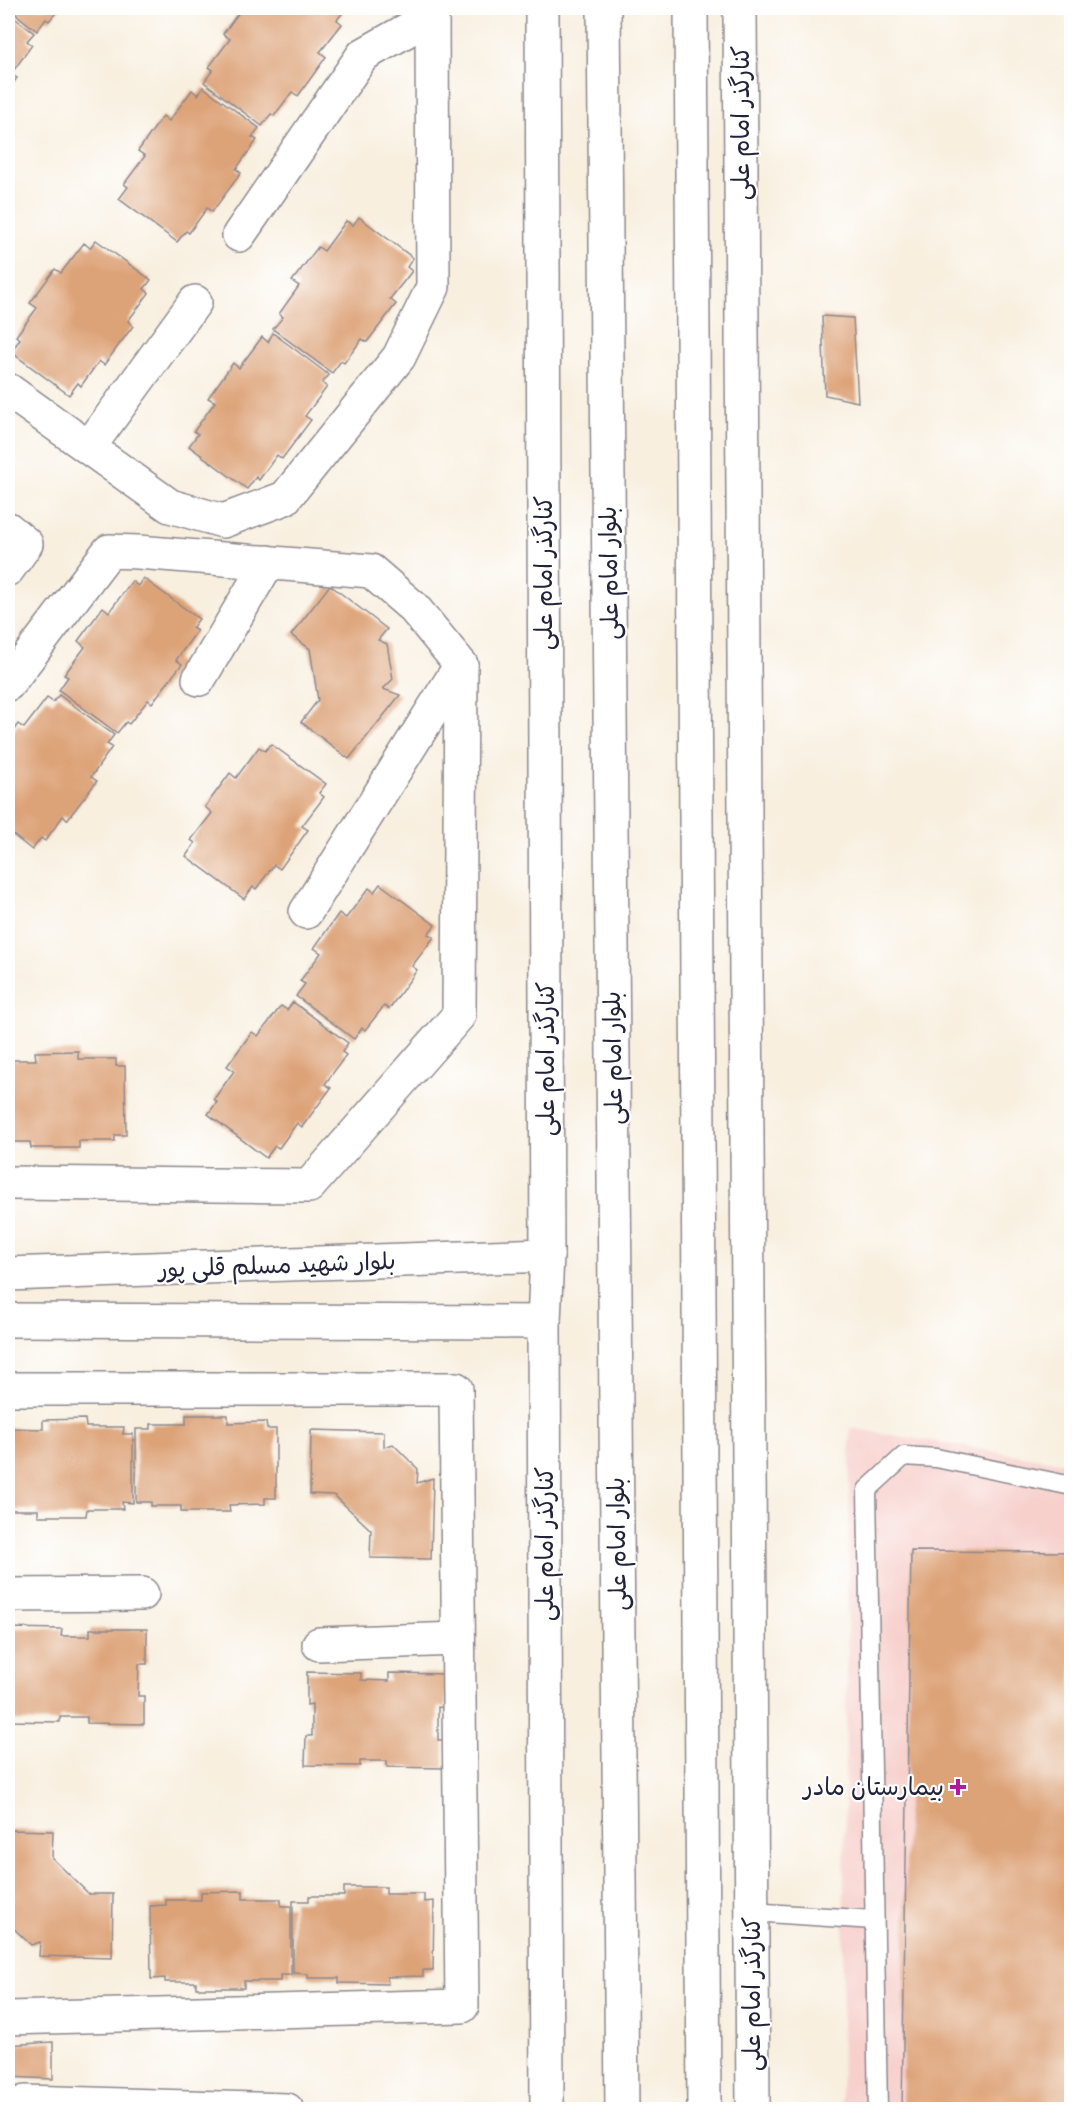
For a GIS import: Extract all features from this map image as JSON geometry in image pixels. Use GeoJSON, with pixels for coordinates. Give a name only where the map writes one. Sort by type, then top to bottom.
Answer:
{"type":"FeatureCollection","features":[{"type":"Feature","properties":{"kind":"main road","name":"کنارگذر امام علی"},"geometry":{"type":"LineString","coordinates":[[542,8],[547,1255],[544,1322],[547,2109]]}},
{"type":"Feature","properties":{"kind":"main road","name":"بلوار امام علی"},"geometry":{"type":"LineString","coordinates":[[604,8],[622,2109]]}},
{"type":"Feature","properties":{"kind":"main road"},"geometry":{"type":"LineString","coordinates":[[691,8],[704,2109]]}},
{"type":"Feature","properties":{"kind":"main road","name":"کنارگذر امام علی"},"geometry":{"type":"LineString","coordinates":[[740,8],[753,2109]]}},
{"type":"Feature","properties":{"kind":"main road"},"geometry":{"type":"LineString","coordinates":[[239,235],[363,55],[432,12]]}},
{"type":"Feature","properties":{"kind":"main road"},"geometry":{"type":"LineString","coordinates":[[8,390],[170,506],[223,521],[285,498],[399,357],[433,287],[432,12]]}},
{"type":"Feature","properties":{"kind":"main road"},"geometry":{"type":"LineString","coordinates":[[89,447],[195,302]]}},
{"type":"Feature","properties":{"kind":"main road"},"geometry":{"type":"LineString","coordinates":[[8,529],[26,544],[8,569]]}},
{"type":"Feature","properties":{"kind":"main road"},"geometry":{"type":"LineString","coordinates":[[8,684],[108,551],[371,571],[414,608],[461,665],[459,1015],[309,1186],[8,1183]]}},
{"type":"Feature","properties":{"kind":"main road"},"geometry":{"type":"LineString","coordinates":[[199,679],[268,562]]}},
{"type":"Feature","properties":{"kind":"main road"},"geometry":{"type":"LineString","coordinates":[[306,912],[461,665]]}},
{"type":"Feature","properties":{"kind":"main road","name":"بلوار شهید مسلم قلی پور"},"geometry":{"type":"LineString","coordinates":[[8,1274],[547,1255]]}},
{"type":"Feature","properties":{"kind":"main road"},"geometry":{"type":"LineString","coordinates":[[8,1320],[544,1322]]}},
{"type":"Feature","properties":{"kind":"main road"},"geometry":{"type":"LineString","coordinates":[[8,1389],[456,1389],[462,2006],[8,2018]]}},
{"type":"Feature","properties":{"kind":"main road"},"geometry":{"type":"LineString","coordinates":[[8,1595],[142,1594]]}},
{"type":"Feature","properties":{"kind":"main road"},"geometry":{"type":"LineString","coordinates":[[319,1644],[458,1639]]}},
{"type":"Feature","properties":{"kind":"main road"},"geometry":{"type":"LineString","coordinates":[[19,2109],[25,2102],[287,2109]]}},
{"type":"Feature","properties":{"kind":"lane"},"geometry":{"type":"LineString","coordinates":[[878,2109],[867,1490],[904,1456],[936,1458],[1071,1486]]}},
{"type":"Feature","properties":{"kind":"lane"},"geometry":{"type":"LineString","coordinates":[[751,1912],[874,1920]]}},
{"type":"Feature","properties":{"kind":"shaded area","name":"بیمارستان مادر"},"geometry":{"type":"Polygon","coordinates":[[[850,1428],[1071,1464],[1071,2109],[841,2110],[850,1428]]]}},
{"type":"Feature","properties":{"kind":"building"},"geometry":{"type":"Polygon","coordinates":[[[8,8],[60,8],[49,21],[46,19],[37,31],[8,8]]]}},
{"type":"Feature","properties":{"kind":"building"},"geometry":{"type":"Polygon","coordinates":[[[242,8],[338,8],[344,11],[337,20],[342,24],[320,52],[326,57],[298,96],[292,92],[274,116],[271,114],[262,126],[204,82],[213,70],[209,67],[230,39],[223,34],[242,8]]]}},
{"type":"Feature","properties":{"kind":"building"},"geometry":{"type":"Polygon","coordinates":[[[8,13],[34,33],[27,41],[32,45],[11,74],[17,78],[8,90],[8,13]]]}},
{"type":"Feature","properties":{"kind":"building"},"geometry":{"type":"Polygon","coordinates":[[[203,87],[259,128],[252,137],[257,140],[236,169],[241,173],[212,212],[207,208],[189,233],[186,231],[177,242],[119,199],[128,187],[124,184],[145,156],[138,151],[163,116],[169,121],[192,90],[198,95],[203,87]]]}},
{"type":"Feature","properties":{"kind":"building"},"geometry":{"type":"Polygon","coordinates":[[[359,217],[413,258],[407,267],[412,271],[390,299],[396,304],[367,342],[362,339],[344,363],[341,361],[332,373],[273,329],[283,317],[279,314],[299,286],[292,281],[318,247],[324,251],[346,221],[353,225],[359,217]]]}},
{"type":"Feature","properties":{"kind":"building"},"geometry":{"type":"Polygon","coordinates":[[[96,240],[151,280],[144,289],[149,293],[128,321],[133,326],[104,365],[99,361],[81,386],[78,383],[69,395],[11,352],[20,339],[16,336],[37,308],[30,303],[55,269],[61,273],[84,243],[90,248],[96,240]]]}},
{"type":"Feature","properties":{"kind":"building"},"geometry":{"type":"Polygon","coordinates":[[[822,316],[853,318],[858,402],[825,395],[822,316]]]}},
{"type":"Feature","properties":{"kind":"building"},"geometry":{"type":"Polygon","coordinates":[[[273,333],[329,375],[322,383],[327,387],[305,416],[311,420],[282,459],[277,455],[259,480],[256,477],[247,489],[189,446],[198,434],[194,431],[215,402],[208,398],[233,363],[239,368],[262,337],[268,342],[273,333]]]}},
{"type":"Feature","properties":{"kind":"building"},"geometry":{"type":"Polygon","coordinates":[[[143,578],[199,619],[192,628],[197,631],[176,660],[182,664],[152,703],[148,700],[129,724],[126,722],[117,733],[59,690],[68,677],[64,675],[85,647],[78,641],[103,607],[109,612],[132,581],[138,586],[143,578]]]}},
{"type":"Feature","properties":{"kind":"building"},"geometry":{"type":"Polygon","coordinates":[[[330,585],[387,629],[378,640],[387,644],[393,679],[383,689],[400,695],[349,759],[301,722],[318,700],[310,649],[291,635],[330,585]]]}},
{"type":"Feature","properties":{"kind":"building"},"geometry":{"type":"Polygon","coordinates":[[[59,695],[114,735],[107,744],[112,747],[91,777],[97,781],[67,820],[63,816],[45,841],[41,838],[32,850],[8,831],[8,738],[18,724],[24,728],[47,698],[53,702],[59,695]]]}},
{"type":"Feature","properties":{"kind":"building"},"geometry":{"type":"Polygon","coordinates":[[[271,744],[326,784],[319,793],[324,797],[302,826],[308,830],[280,869],[274,865],[256,889],[253,887],[244,899],[186,856],[195,843],[191,840],[212,813],[205,807],[230,773],[236,778],[259,747],[265,751],[271,744]]]}},
{"type":"Feature","properties":{"kind":"building"},"geometry":{"type":"Polygon","coordinates":[[[380,884],[435,925],[428,934],[434,937],[412,966],[417,970],[389,1009],[384,1006],[365,1030],[362,1028],[354,1039],[296,996],[305,984],[300,981],[321,953],[314,948],[339,913],[346,918],[369,888],[374,892],[380,884]]]}},
{"type":"Feature","properties":{"kind":"building"},"geometry":{"type":"Polygon","coordinates":[[[293,1002],[348,1043],[342,1052],[346,1055],[325,1084],[331,1088],[302,1127],[297,1123],[279,1148],[275,1146],[266,1158],[208,1114],[217,1102],[214,1099],[234,1071],[227,1066],[252,1032],[258,1036],[281,1006],[287,1010],[293,1002]]]}},
{"type":"Feature","properties":{"kind":"building"},"geometry":{"type":"Polygon","coordinates":[[[78,1051],[78,1059],[116,1059],[116,1066],[125,1066],[126,1135],[115,1135],[115,1141],[79,1141],[79,1148],[31,1148],[30,1142],[8,1142],[8,1060],[36,1060],[35,1052],[78,1051]]]}},
{"type":"Feature","properties":{"kind":"building"},"geometry":{"type":"Polygon","coordinates":[[[186,1415],[228,1415],[228,1423],[266,1422],[267,1429],[276,1429],[276,1498],[265,1498],[265,1504],[229,1505],[230,1512],[181,1512],[181,1506],[151,1506],[151,1502],[136,1502],[136,1429],[151,1429],[151,1424],[186,1424],[186,1415]]]}},
{"type":"Feature","properties":{"kind":"building"},"geometry":{"type":"Polygon","coordinates":[[[85,1419],[86,1427],[124,1427],[123,1434],[133,1434],[133,1503],[122,1502],[123,1509],[87,1509],[86,1516],[38,1516],[38,1510],[8,1510],[8,1428],[43,1429],[43,1420],[85,1419]]]}},
{"type":"Feature","properties":{"kind":"building"},"geometry":{"type":"Polygon","coordinates":[[[311,1430],[384,1432],[384,1447],[393,1444],[418,1469],[417,1483],[433,1478],[431,1559],[370,1558],[371,1530],[334,1495],[310,1494],[311,1430]]]}},
{"type":"Feature","properties":{"kind":"building","name":"بیمارستان مادر"},"geometry":{"type":"Polygon","coordinates":[[[911,1551],[1072,1552],[1072,2110],[902,2110],[911,1551]]]}},
{"type":"Feature","properties":{"kind":"building"},"geometry":{"type":"Polygon","coordinates":[[[8,1628],[62,1629],[61,1636],[90,1636],[90,1629],[147,1629],[147,1664],[139,1664],[138,1696],[144,1696],[144,1724],[87,1723],[87,1717],[60,1717],[60,1722],[8,1721],[8,1692],[12,1692],[13,1661],[8,1660],[8,1628]]]}},
{"type":"Feature","properties":{"kind":"building"},"geometry":{"type":"Polygon","coordinates":[[[307,1672],[361,1673],[361,1680],[389,1681],[389,1673],[447,1674],[446,1708],[438,1707],[438,1740],[444,1740],[444,1768],[387,1767],[387,1761],[360,1761],[360,1766],[305,1765],[306,1736],[312,1736],[312,1704],[307,1705],[307,1672]]]}},
{"type":"Feature","properties":{"kind":"building"},"geometry":{"type":"Polygon","coordinates":[[[8,1830],[53,1831],[52,1858],[89,1894],[113,1894],[112,1958],[39,1956],[40,1942],[31,1945],[8,1923],[8,1830]]]}},
{"type":"Feature","properties":{"kind":"building"},"geometry":{"type":"Polygon","coordinates":[[[344,1887],[386,1887],[386,1894],[424,1894],[424,1902],[434,1901],[433,1970],[423,1970],[423,1976],[387,1977],[388,1984],[339,1983],[339,1978],[308,1978],[308,1974],[293,1973],[293,1901],[309,1901],[309,1896],[344,1896],[344,1887]]]}},
{"type":"Feature","properties":{"kind":"building"},"geometry":{"type":"Polygon","coordinates":[[[243,1891],[243,1899],[281,1899],[281,1906],[291,1906],[291,1975],[280,1975],[280,1981],[244,1981],[244,1988],[196,1988],[196,1982],[165,1982],[165,1978],[151,1979],[150,1906],[166,1905],[166,1900],[201,1900],[201,1892],[243,1891]]]}},
{"type":"Feature","properties":{"kind":"building"},"geometry":{"type":"Polygon","coordinates":[[[53,2042],[53,2079],[8,2077],[8,2045],[53,2042]]]}},
{"type":"Feature","properties":{"kind":"place","name":"بیمارستان مادر"},"geometry":{"type":"Point","coordinates":[958,1787]}}]}
